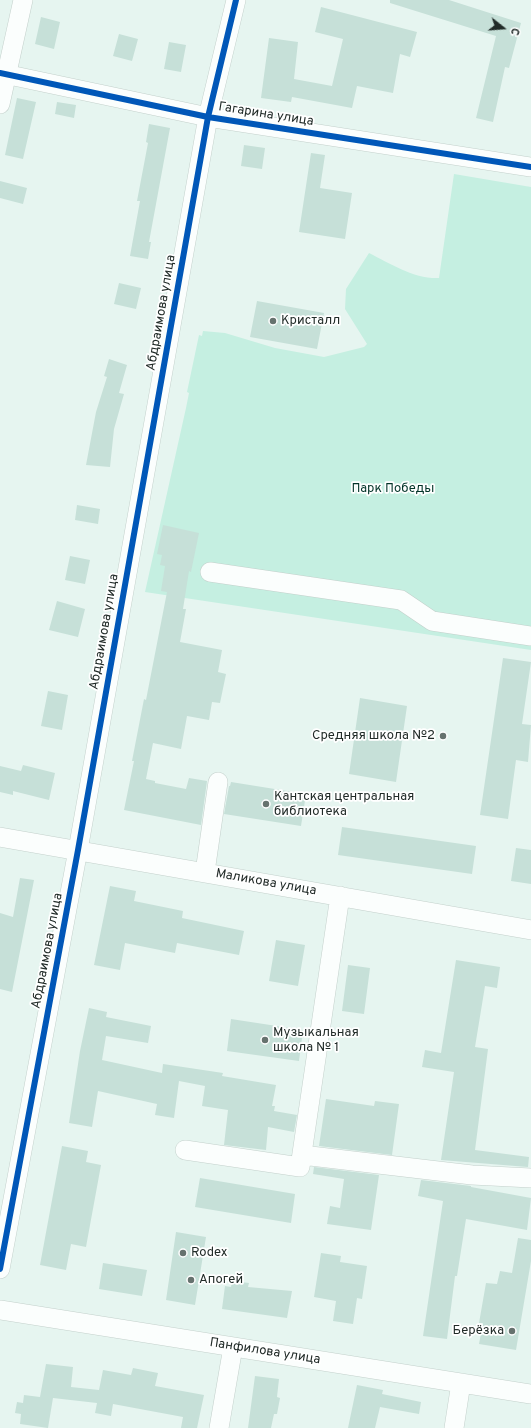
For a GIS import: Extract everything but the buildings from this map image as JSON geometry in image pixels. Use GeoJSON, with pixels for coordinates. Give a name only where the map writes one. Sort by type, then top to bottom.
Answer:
{"type":"FeatureCollection","features":[{"type":"Feature","properties":{"kind":"street"},"geometry":{"type":"LineString","coordinates":[[0,104],[3,73],[24,0]]}},
{"type":"Feature","properties":{"kind":"street","name":"Абдраимова улица"},"geometry":{"type":"LineString","coordinates":[[0,1269],[78,850],[208,117],[236,0]]}},
{"type":"Feature","properties":{"kind":"street","name":"Гагарина улица"},"geometry":{"type":"LineString","coordinates":[[3,73],[208,117],[531,167]]}},
{"type":"Feature","properties":{"kind":"street"},"geometry":{"type":"LineString","coordinates":[[210,572],[401,600],[432,621],[531,636]]}},
{"type":"Feature","properties":{"kind":"street"},"geometry":{"type":"LineString","coordinates":[[206,872],[218,782]]}},
{"type":"Feature","properties":{"kind":"street","name":"Маликова улица"},"geometry":{"type":"LineString","coordinates":[[0,837],[531,930]]}},
{"type":"Feature","properties":{"kind":"street"},"geometry":{"type":"LineString","coordinates":[[185,1150],[300,1167],[340,896]]}},
{"type":"Feature","properties":{"kind":"street"},"geometry":{"type":"LineString","coordinates":[[302,1154],[472,1175],[531,1178]]}},
{"type":"Feature","properties":{"kind":"street","name":"Панфилова улица"},"geometry":{"type":"LineString","coordinates":[[0,1310],[531,1394]]}},
{"type":"Feature","properties":{"kind":"street"},"geometry":{"type":"LineString","coordinates":[[219,1428],[233,1347]]}},
{"type":"Feature","properties":{"kind":"street"},"geometry":{"type":"LineString","coordinates":[[454,1428],[461,1383]]}},
{"type":"Feature","properties":{"kind":"green space","name":"Парк Победы"},"geometry":{"type":"Polygon","coordinates":[[[454,174],[531,187],[531,650],[145,592],[186,408],[189,393],[187,392],[199,335],[202,336],[203,331],[225,333],[275,348],[324,357],[364,347],[367,344],[345,309],[346,289],[369,253],[394,266],[412,273],[430,278],[439,278],[454,174]]]}},
{"type":"Feature","properties":{"kind":"cycle path"},"geometry":{"type":"LineString","coordinates":[[0,1269],[78,850],[208,117],[236,0]]}},
{"type":"Feature","properties":{"kind":"cycle path"},"geometry":{"type":"LineString","coordinates":[[0,73],[208,117],[531,167]]}},
{"type":"Feature","properties":{"kind":"place","name":"Кристалл"},"geometry":{"type":"Point","coordinates":[273,321]}},
{"type":"Feature","properties":{"kind":"place","name":"Средняя школа №2"},"geometry":{"type":"Point","coordinates":[443,736]}},
{"type":"Feature","properties":{"kind":"place","name":"Кантская центральная библиотека"},"geometry":{"type":"Point","coordinates":[266,804]}},
{"type":"Feature","properties":{"kind":"place","name":"Музыкальная школа № 1"},"geometry":{"type":"Point","coordinates":[265,1040]}},
{"type":"Feature","properties":{"kind":"place","name":"Rodex"},"geometry":{"type":"Point","coordinates":[183,1253]}},
{"type":"Feature","properties":{"kind":"place","name":"Апогей"},"geometry":{"type":"Point","coordinates":[191,1280]}},
{"type":"Feature","properties":{"kind":"place","name":"Берёзка"},"geometry":{"type":"Point","coordinates":[512,1331]}}]}
